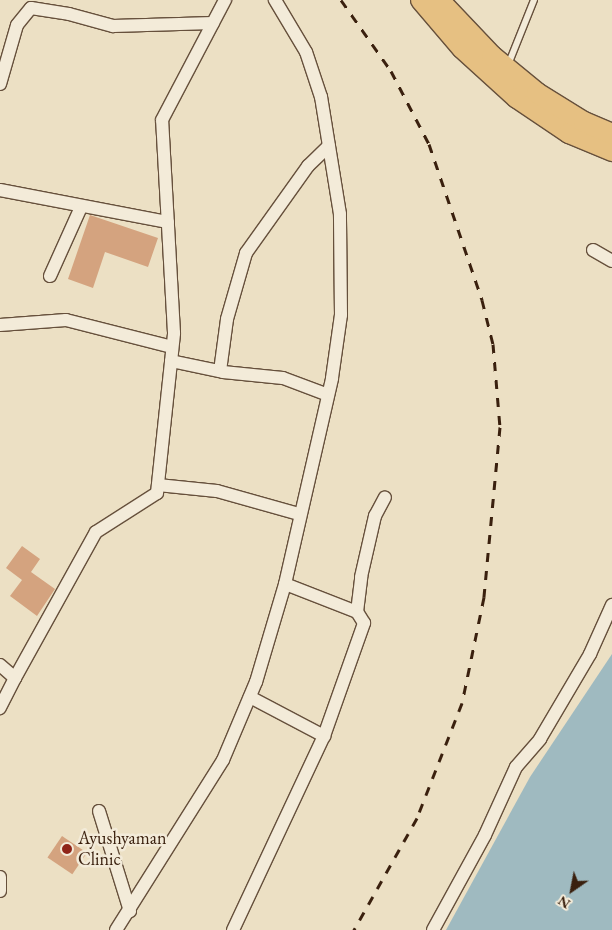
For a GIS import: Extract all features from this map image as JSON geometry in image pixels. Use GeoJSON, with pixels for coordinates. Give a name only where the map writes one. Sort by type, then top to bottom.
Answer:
{"type":"FeatureCollection","features":[{"type":"Feature","properties":{"kind":"highway"},"geometry":{"type":"LineString","coordinates":[[421,0],[462,48],[517,98],[569,133],[612,151]]}},
{"type":"Feature","properties":{"kind":"highway"},"geometry":{"type":"LineString","coordinates":[[439,0],[469,34],[537,93],[584,122],[612,134]]}},
{"type":"Feature","properties":{"kind":"street"},"geometry":{"type":"LineString","coordinates":[[0,708],[96,532],[158,493],[172,348],[168,222],[162,120],[225,0]]}},
{"type":"Feature","properties":{"kind":"street"},"geometry":{"type":"LineString","coordinates":[[116,930],[130,911],[223,760],[250,697],[285,584],[299,514],[328,395],[341,315],[340,214],[321,97],[306,52],[276,0]]}},
{"type":"Feature","properties":{"kind":"street"},"geometry":{"type":"LineString","coordinates":[[0,84],[17,25],[31,8],[69,14],[113,26],[213,23]]}},
{"type":"Feature","properties":{"kind":"street"},"geometry":{"type":"LineString","coordinates":[[220,371],[227,319],[246,252],[308,166],[329,146]]}},
{"type":"Feature","properties":{"kind":"street"},"geometry":{"type":"LineString","coordinates":[[0,190],[81,207],[168,222]]}},
{"type":"Feature","properties":{"kind":"street"},"geometry":{"type":"LineString","coordinates":[[50,276],[81,207]]}},
{"type":"Feature","properties":{"kind":"street"},"geometry":{"type":"LineString","coordinates":[[593,250],[612,261]]}},
{"type":"Feature","properties":{"kind":"street"},"geometry":{"type":"LineString","coordinates":[[0,326],[66,320],[172,348]]}},
{"type":"Feature","properties":{"kind":"street"},"geometry":{"type":"LineString","coordinates":[[171,361],[220,371],[282,378],[328,395]]}},
{"type":"Feature","properties":{"kind":"street"},"geometry":{"type":"LineString","coordinates":[[158,485],[217,491],[299,514]]}},
{"type":"Feature","properties":{"kind":"street"},"geometry":{"type":"LineString","coordinates":[[357,612],[361,576],[375,516],[385,497]]}},
{"type":"Feature","properties":{"kind":"street"},"geometry":{"type":"LineString","coordinates":[[233,930],[324,736],[364,623],[357,612],[285,584]]}},
{"type":"Feature","properties":{"kind":"street"},"geometry":{"type":"LineString","coordinates":[[433,930],[485,835],[516,767],[540,739],[585,662],[612,605]]}},
{"type":"Feature","properties":{"kind":"street"},"geometry":{"type":"LineString","coordinates":[[0,665],[15,678]]}},
{"type":"Feature","properties":{"kind":"street"},"geometry":{"type":"LineString","coordinates":[[250,697],[324,736]]}},
{"type":"Feature","properties":{"kind":"street"},"geometry":{"type":"LineString","coordinates":[[99,810],[130,911]]}},
{"type":"Feature","properties":{"kind":"street"},"geometry":{"type":"LineString","coordinates":[[0,877],[0,891]]}},
{"type":"Feature","properties":{"kind":"lane"},"geometry":{"type":"LineString","coordinates":[[507,68],[534,0]]}},
{"type":"Feature","properties":{"kind":"water"},"geometry":{"type":"Polygon","coordinates":[[[612,654],[612,930],[446,930],[530,777],[612,654]]]}},
{"type":"Feature","properties":{"kind":"building"},"geometry":{"type":"Polygon","coordinates":[[[90,215],[158,238],[148,267],[105,252],[93,288],[68,279],[90,215]]]}},
{"type":"Feature","properties":{"kind":"building"},"geometry":{"type":"Polygon","coordinates":[[[22,546],[40,559],[31,572],[55,589],[37,616],[10,596],[22,580],[6,568],[22,546]]]}},
{"type":"Feature","properties":{"kind":"building"},"geometry":{"type":"Polygon","coordinates":[[[62,836],[87,853],[72,874],[47,858],[62,836]]]}},
{"type":"Feature","properties":{"kind":"railway"},"geometry":{"type":"LineString","coordinates":[[341,0],[391,71],[429,144],[482,300],[493,344],[500,427],[484,597],[462,703],[417,818],[354,930]]}},
{"type":"Feature","properties":{"kind":"place","name":"Ayushyaman Clinic"},"geometry":{"type":"Point","coordinates":[67,849]}}]}
